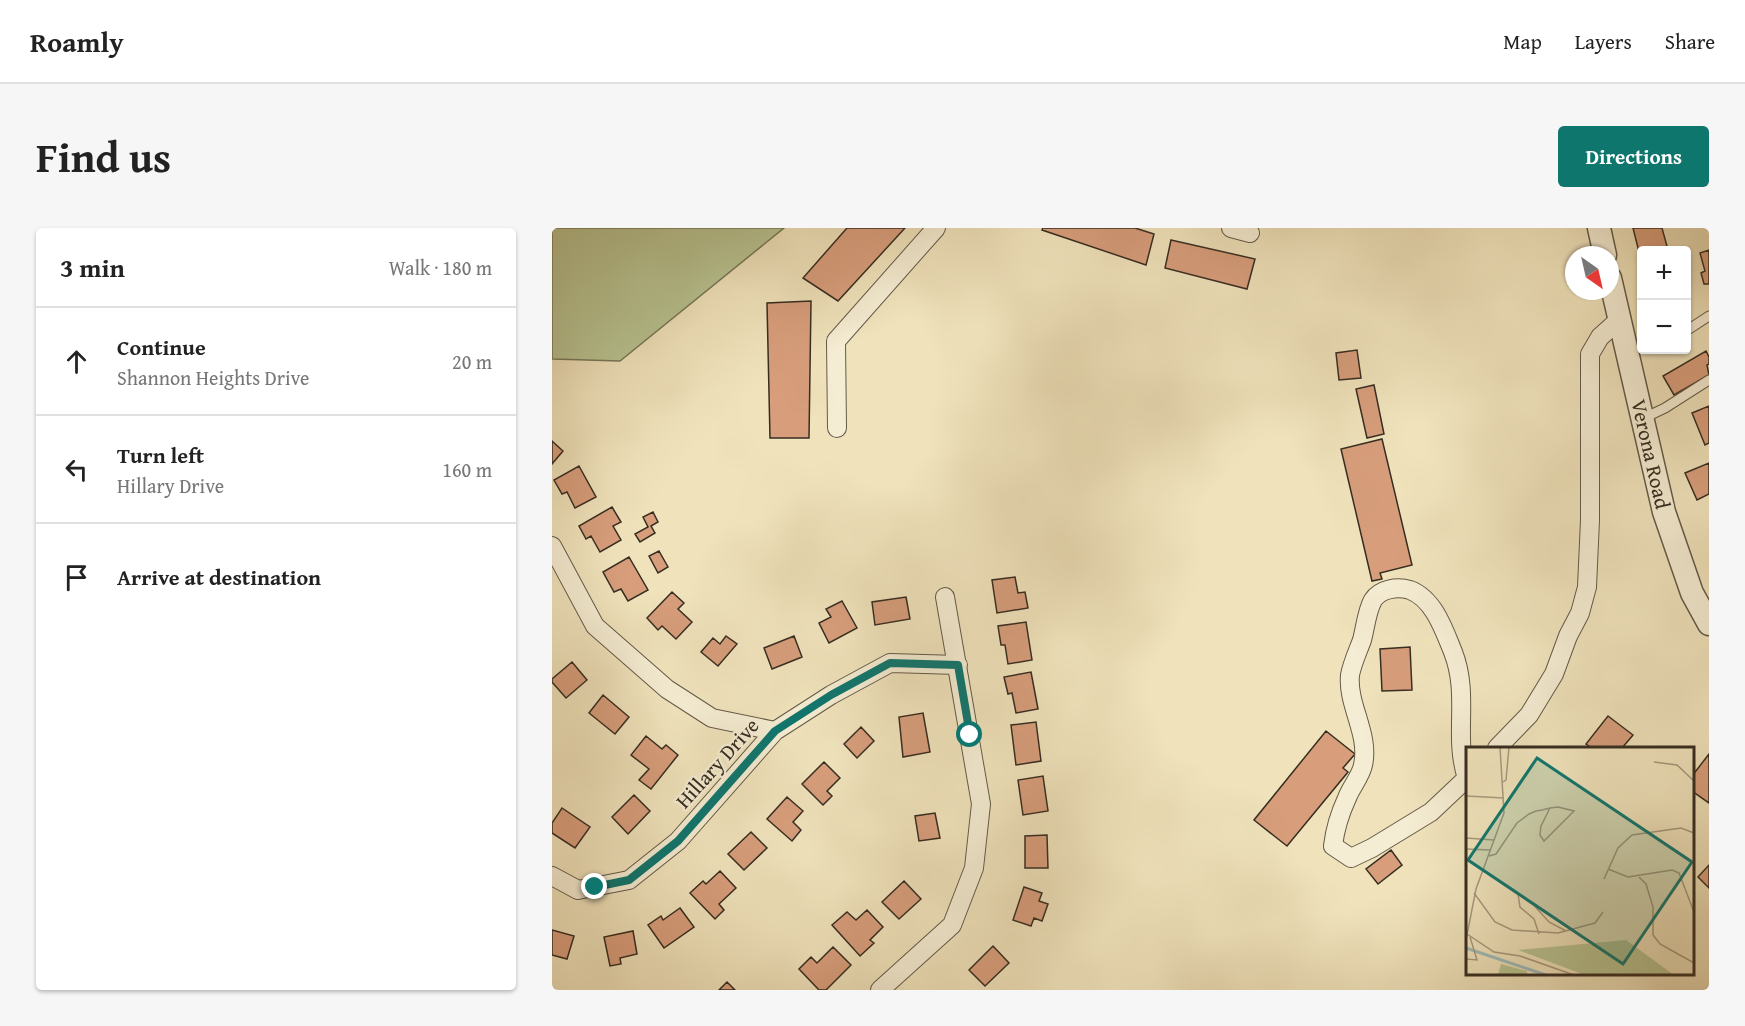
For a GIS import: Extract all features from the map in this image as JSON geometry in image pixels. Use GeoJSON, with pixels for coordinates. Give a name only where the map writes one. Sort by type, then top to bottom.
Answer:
{"type":"FeatureCollection","features":[{"type":"Feature","properties":{"kind":"street"},"geometry":{"type":"LineString","coordinates":[[837,428],[837,341],[936,228]]}},
{"type":"Feature","properties":{"kind":"street"},"geometry":{"type":"LineString","coordinates":[[1231,228],[1250,233]]}},
{"type":"Feature","properties":{"kind":"street"},"geometry":{"type":"LineString","coordinates":[[1599,228],[1603,246]]}},
{"type":"Feature","properties":{"kind":"street","name":"Verona Road"},"geometry":{"type":"LineString","coordinates":[[1615,300],[1631,352],[1642,418],[1664,512],[1692,593],[1709,624]]}},
{"type":"Feature","properties":{"kind":"street"},"geometry":{"type":"LineString","coordinates":[[1498,747],[1529,715],[1554,674],[1568,636],[1580,613],[1587,587],[1590,520],[1590,354],[1600,337],[1620,319]]}},
{"type":"Feature","properties":{"kind":"street"},"geometry":{"type":"LineString","coordinates":[[552,546],[595,626],[667,689],[712,718],[775,731]]}},
{"type":"Feature","properties":{"kind":"street"},"geometry":{"type":"LineString","coordinates":[[1466,774],[1461,761],[1463,704],[1461,676],[1449,643],[1427,601],[1409,590],[1395,588],[1384,591],[1373,600],[1350,675],[1364,742],[1363,765],[1343,808],[1333,846],[1351,858],[1372,848],[1431,812],[1466,778]]}},
{"type":"Feature","properties":{"kind":"street"},"geometry":{"type":"LineString","coordinates":[[880,990],[952,925],[974,868],[981,804],[945,597]]}},
{"type":"Feature","properties":{"kind":"street","name":"Hillary Drive"},"geometry":{"type":"LineString","coordinates":[[552,876],[578,890],[629,880],[678,841],[775,731],[831,695],[890,663],[958,665]]}},
{"type":"Feature","properties":{"kind":"lane"},"geometry":{"type":"LineString","coordinates":[[1691,328],[1709,316]]}},
{"type":"Feature","properties":{"kind":"lane"},"geometry":{"type":"LineString","coordinates":[[1642,418],[1665,408],[1709,380]]}},
{"type":"Feature","properties":{"kind":"green space"},"geometry":{"type":"Polygon","coordinates":[[[552,228],[784,228],[620,361],[552,359],[552,228]]]}},
{"type":"Feature","properties":{"kind":"building"},"geometry":{"type":"Polygon","coordinates":[[[847,228],[905,228],[838,301],[803,278],[847,228]]]}},
{"type":"Feature","properties":{"kind":"building"},"geometry":{"type":"Polygon","coordinates":[[[1043,228],[1135,228],[1154,234],[1146,265],[1042,230],[1043,228]]]}},
{"type":"Feature","properties":{"kind":"building"},"geometry":{"type":"Polygon","coordinates":[[[1633,228],[1662,228],[1667,246],[1638,246],[1633,228]]]}},
{"type":"Feature","properties":{"kind":"building"},"geometry":{"type":"Polygon","coordinates":[[[1171,240],[1255,259],[1247,289],[1165,268],[1171,240]]]}},
{"type":"Feature","properties":{"kind":"building"},"geometry":{"type":"Polygon","coordinates":[[[1709,250],[1709,284],[1704,284],[1701,273],[1705,271],[1700,253],[1709,250]]]}},
{"type":"Feature","properties":{"kind":"building"},"geometry":{"type":"Polygon","coordinates":[[[811,301],[809,438],[770,438],[767,303],[811,301]]]}},
{"type":"Feature","properties":{"kind":"building"},"geometry":{"type":"Polygon","coordinates":[[[1357,350],[1361,378],[1339,380],[1336,353],[1357,350]]]}},
{"type":"Feature","properties":{"kind":"building"},"geometry":{"type":"Polygon","coordinates":[[[1706,351],[1709,357],[1707,365],[1709,375],[1674,395],[1663,376],[1706,351]]]}},
{"type":"Feature","properties":{"kind":"building"},"geometry":{"type":"Polygon","coordinates":[[[1374,385],[1384,434],[1367,438],[1356,389],[1374,385]]]}},
{"type":"Feature","properties":{"kind":"building"},"geometry":{"type":"Polygon","coordinates":[[[1709,406],[1709,443],[1705,445],[1692,413],[1709,406]]]}},
{"type":"Feature","properties":{"kind":"building"},"geometry":{"type":"Polygon","coordinates":[[[1382,439],[1412,565],[1380,573],[1382,579],[1372,581],[1341,449],[1382,439]]]}},
{"type":"Feature","properties":{"kind":"building"},"geometry":{"type":"Polygon","coordinates":[[[552,441],[563,451],[552,464],[552,441]]]}},
{"type":"Feature","properties":{"kind":"building"},"geometry":{"type":"Polygon","coordinates":[[[1709,463],[1709,494],[1697,500],[1685,473],[1709,463]]]}},
{"type":"Feature","properties":{"kind":"building"},"geometry":{"type":"Polygon","coordinates":[[[579,466],[596,497],[575,508],[567,492],[562,494],[554,480],[579,466]]]}},
{"type":"Feature","properties":{"kind":"building"},"geometry":{"type":"Polygon","coordinates":[[[612,507],[621,522],[613,526],[621,540],[600,552],[591,536],[586,539],[579,526],[612,507]]]}},
{"type":"Feature","properties":{"kind":"building"},"geometry":{"type":"Polygon","coordinates":[[[653,512],[658,522],[651,526],[655,533],[640,542],[635,534],[648,527],[643,517],[653,512]]]}},
{"type":"Feature","properties":{"kind":"building"},"geometry":{"type":"Polygon","coordinates":[[[659,551],[668,567],[658,573],[649,556],[659,551]]]}},
{"type":"Feature","properties":{"kind":"building"},"geometry":{"type":"Polygon","coordinates":[[[629,557],[648,590],[628,601],[621,589],[614,592],[603,572],[629,557]]]}},
{"type":"Feature","properties":{"kind":"building"},"geometry":{"type":"Polygon","coordinates":[[[1015,577],[1018,593],[1025,592],[1028,608],[997,613],[992,580],[1015,577]]]}},
{"type":"Feature","properties":{"kind":"building"},"geometry":{"type":"Polygon","coordinates":[[[672,592],[684,603],[678,609],[692,622],[676,639],[662,626],[658,630],[647,618],[672,592]]]}},
{"type":"Feature","properties":{"kind":"building"},"geometry":{"type":"Polygon","coordinates":[[[906,597],[910,619],[875,625],[872,602],[906,597]]]}},
{"type":"Feature","properties":{"kind":"building"},"geometry":{"type":"Polygon","coordinates":[[[842,601],[857,628],[829,643],[819,623],[831,617],[826,609],[842,601]]]}},
{"type":"Feature","properties":{"kind":"building"},"geometry":{"type":"Polygon","coordinates":[[[1026,622],[1032,660],[1008,664],[1005,645],[1001,645],[998,626],[1026,622]]]}},
{"type":"Feature","properties":{"kind":"building"},"geometry":{"type":"Polygon","coordinates":[[[726,636],[737,644],[718,666],[701,652],[713,638],[720,644],[726,636]]]}},
{"type":"Feature","properties":{"kind":"building"},"geometry":{"type":"Polygon","coordinates":[[[794,636],[802,657],[772,669],[764,648],[794,636]]]}},
{"type":"Feature","properties":{"kind":"building"},"geometry":{"type":"Polygon","coordinates":[[[1410,647],[1412,690],[1382,691],[1380,649],[1410,647]]]}},
{"type":"Feature","properties":{"kind":"building"},"geometry":{"type":"Polygon","coordinates":[[[572,662],[587,680],[566,698],[552,679],[572,662]]]}},
{"type":"Feature","properties":{"kind":"building"},"geometry":{"type":"Polygon","coordinates":[[[1031,672],[1038,709],[1016,713],[1012,693],[1008,694],[1004,677],[1031,672]]]}},
{"type":"Feature","properties":{"kind":"building"},"geometry":{"type":"Polygon","coordinates":[[[603,695],[629,717],[615,734],[589,713],[603,695]]]}},
{"type":"Feature","properties":{"kind":"building"},"geometry":{"type":"Polygon","coordinates":[[[923,713],[930,752],[903,757],[899,717],[923,713]]]}},
{"type":"Feature","properties":{"kind":"building"},"geometry":{"type":"Polygon","coordinates":[[[1608,716],[1633,735],[1623,747],[1590,747],[1586,744],[1608,716]]]}},
{"type":"Feature","properties":{"kind":"building"},"geometry":{"type":"Polygon","coordinates":[[[1036,722],[1041,761],[1016,765],[1011,725],[1036,722]]]}},
{"type":"Feature","properties":{"kind":"building"},"geometry":{"type":"Polygon","coordinates":[[[861,727],[874,741],[857,758],[844,744],[861,727]]]}},
{"type":"Feature","properties":{"kind":"building"},"geometry":{"type":"Polygon","coordinates":[[[1326,731],[1355,754],[1343,768],[1348,772],[1287,846],[1254,820],[1326,731]]]}},
{"type":"Feature","properties":{"kind":"building"},"geometry":{"type":"Polygon","coordinates":[[[646,736],[662,749],[666,745],[678,755],[651,789],[639,780],[649,769],[631,755],[646,736]]]}},
{"type":"Feature","properties":{"kind":"building"},"geometry":{"type":"Polygon","coordinates":[[[1709,754],[1709,803],[1694,792],[1694,773],[1709,754]]]}},
{"type":"Feature","properties":{"kind":"building"},"geometry":{"type":"Polygon","coordinates":[[[824,762],[840,778],[827,791],[832,796],[823,805],[802,784],[824,762]]]}},
{"type":"Feature","properties":{"kind":"building"},"geometry":{"type":"Polygon","coordinates":[[[1043,776],[1048,811],[1023,815],[1018,780],[1043,776]]]}},
{"type":"Feature","properties":{"kind":"building"},"geometry":{"type":"Polygon","coordinates":[[[634,795],[650,811],[628,834],[612,817],[634,795]]]}},
{"type":"Feature","properties":{"kind":"building"},"geometry":{"type":"Polygon","coordinates":[[[787,797],[803,811],[793,822],[801,830],[792,841],[767,819],[787,797]]]}},
{"type":"Feature","properties":{"kind":"building"},"geometry":{"type":"Polygon","coordinates":[[[562,808],[590,827],[575,848],[552,833],[552,823],[562,808]]]}},
{"type":"Feature","properties":{"kind":"building"},"geometry":{"type":"Polygon","coordinates":[[[935,813],[940,838],[919,841],[915,816],[935,813]]]}},
{"type":"Feature","properties":{"kind":"building"},"geometry":{"type":"Polygon","coordinates":[[[751,832],[767,848],[744,870],[728,854],[751,832]]]}},
{"type":"Feature","properties":{"kind":"building"},"geometry":{"type":"Polygon","coordinates":[[[1047,835],[1048,868],[1025,868],[1025,836],[1047,835]]]}},
{"type":"Feature","properties":{"kind":"building"},"geometry":{"type":"Polygon","coordinates":[[[1391,850],[1402,865],[1378,884],[1366,869],[1391,850]]]}},
{"type":"Feature","properties":{"kind":"building"},"geometry":{"type":"Polygon","coordinates":[[[1709,865],[1709,888],[1698,877],[1709,865]]]}},
{"type":"Feature","properties":{"kind":"building"},"geometry":{"type":"Polygon","coordinates":[[[720,871],[736,888],[719,904],[724,910],[715,919],[690,893],[703,881],[706,884],[720,871]]]}},
{"type":"Feature","properties":{"kind":"building"},"geometry":{"type":"Polygon","coordinates":[[[904,881],[921,899],[899,919],[882,902],[904,881]]]}},
{"type":"Feature","properties":{"kind":"building"},"geometry":{"type":"Polygon","coordinates":[[[1024,887],[1042,893],[1039,901],[1048,904],[1042,921],[1034,918],[1031,926],[1013,920],[1024,887]]]}},
{"type":"Feature","properties":{"kind":"building"},"geometry":{"type":"Polygon","coordinates":[[[680,908],[694,927],[664,948],[648,925],[661,916],[663,920],[680,908]]]}},
{"type":"Feature","properties":{"kind":"building"},"geometry":{"type":"Polygon","coordinates":[[[867,910],[883,927],[870,940],[874,943],[860,956],[832,925],[847,912],[856,920],[867,910]]]}},
{"type":"Feature","properties":{"kind":"building"},"geometry":{"type":"Polygon","coordinates":[[[552,930],[574,936],[567,959],[552,955],[552,930]]]}},
{"type":"Feature","properties":{"kind":"building"},"geometry":{"type":"Polygon","coordinates":[[[633,931],[637,954],[620,958],[621,964],[610,966],[604,937],[633,931]]]}},
{"type":"Feature","properties":{"kind":"building"},"geometry":{"type":"Polygon","coordinates":[[[993,946],[1009,963],[985,986],[969,970],[993,946]]]}},
{"type":"Feature","properties":{"kind":"building"},"geometry":{"type":"Polygon","coordinates":[[[833,947],[851,965],[826,990],[819,990],[799,969],[811,957],[817,963],[833,947]]]}},
{"type":"Feature","properties":{"kind":"building"},"geometry":{"type":"Polygon","coordinates":[[[727,982],[735,990],[719,990],[727,982]]]}},
{"type":"Feature","properties":{"kind":"route"},"geometry":{"type":"LineString","coordinates":[[595,887],[629,880],[678,841],[775,731],[831,695],[890,663],[958,665],[970,735]]}}]}
